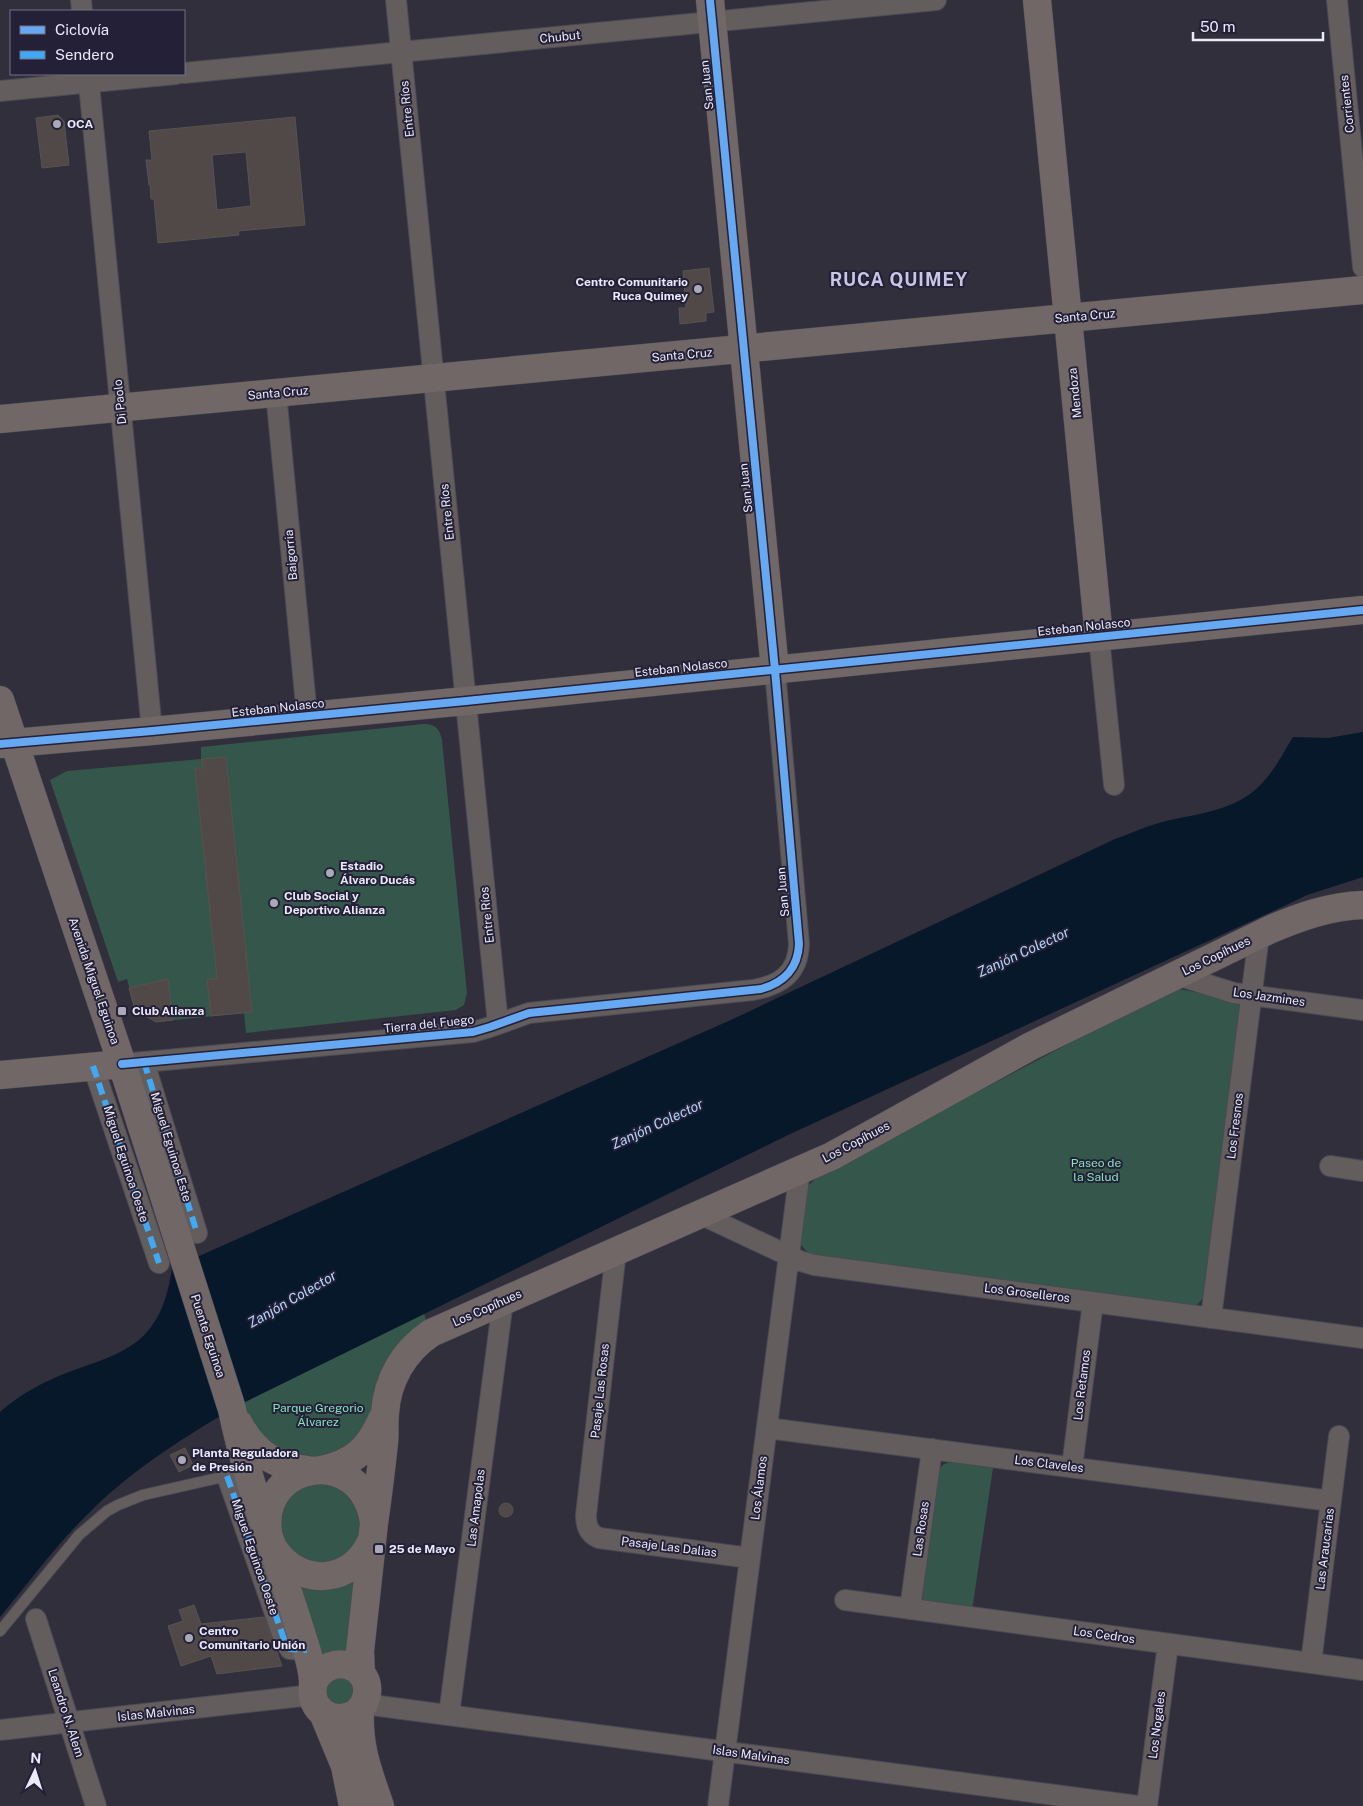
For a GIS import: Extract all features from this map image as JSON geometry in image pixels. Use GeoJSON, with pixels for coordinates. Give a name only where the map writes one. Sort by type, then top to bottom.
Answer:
{"type":"FeatureCollection","features":[{"type":"Feature","properties":{"kind":"street","name":"Entre Ríos"},"geometry":{"type":"LineString","coordinates":[[396,0],[498,1024]]}},
{"type":"Feature","properties":{"kind":"street","name":"Chubut"},"geometry":{"type":"LineString","coordinates":[[185,73],[401,52],[711,11],[936,0]]}},
{"type":"Feature","properties":{"kind":"street","name":"Mendoza"},"geometry":{"type":"LineString","coordinates":[[1037,0],[1114,785]]}},
{"type":"Feature","properties":{"kind":"street","name":"Corrientes"},"geometry":{"type":"LineString","coordinates":[[1337,0],[1363,267]]}},
{"type":"Feature","properties":{"kind":"street","name":"San Juan"},"geometry":{"type":"LineString","coordinates":[[711,11],[775,670],[799,944],[797,960],[790,973]]}},
{"type":"Feature","properties":{"kind":"street"},"geometry":{"type":"LineString","coordinates":[[0,91],[88,78],[154,75]]}},
{"type":"Feature","properties":{"kind":"street","name":"Di Paolo"},"geometry":{"type":"LineString","coordinates":[[88,78],[152,731]]}},
{"type":"Feature","properties":{"kind":"street","name":"Santa Cruz"},"geometry":{"type":"LineString","coordinates":[[0,419],[1363,290]]}},
{"type":"Feature","properties":{"kind":"street","name":"Baigorria"},"geometry":{"type":"LineString","coordinates":[[276,393],[307,716]]}},
{"type":"Feature","properties":{"kind":"street","name":"Esteban Nolasco"},"geometry":{"type":"LineString","coordinates":[[7,743],[307,716],[1363,610]]}},
{"type":"Feature","properties":{"kind":"street","name":"Avenida Miguel Eguinoa"},"geometry":{"type":"LineString","coordinates":[[0,700],[7,743],[133,1063],[171,1263]]}},
{"type":"Feature","properties":{"kind":"street","name":"Los Copíhues"},"geometry":{"type":"LineString","coordinates":[[374,1527],[384,1441],[385,1413],[393,1378],[401,1362],[412,1348],[438,1329],[846,1149],[1024,1050],[1259,935],[1292,920],[1317,912],[1363,905]]}},
{"type":"Feature","properties":{"kind":"street","name":"Los Fresnos"},"geometry":{"type":"LineString","coordinates":[[1211,1318],[1259,935]]}},
{"type":"Feature","properties":{"kind":"street","name":"Tierra del Fuego"},"geometry":{"type":"LineString","coordinates":[[0,1075],[464,1033],[481,1030],[528,1013],[762,989],[777,983],[790,973]]}},
{"type":"Feature","properties":{"kind":"street","name":"Los Jazmines"},"geometry":{"type":"LineString","coordinates":[[1177,975],[1234,993],[1363,1010]]}},
{"type":"Feature","properties":{"kind":"street","name":"Miguel Eguinoa Este"},"geometry":{"type":"LineString","coordinates":[[133,1063],[197,1233]]}},
{"type":"Feature","properties":{"kind":"street","name":"Miguel Eguinoa Oeste"},"geometry":{"type":"LineString","coordinates":[[93,1066],[171,1263]]}},
{"type":"Feature","properties":{"kind":"street"},"geometry":{"type":"LineString","coordinates":[[1330,1166],[1363,1171]]}},
{"type":"Feature","properties":{"kind":"street","name":"Los Álamos"},"geometry":{"type":"LineString","coordinates":[[718,1806],[800,1170]]}},
{"type":"Feature","properties":{"kind":"street","name":"Los Groselleros"},"geometry":{"type":"LineString","coordinates":[[700,1214],[789,1256],[807,1263],[827,1267],[1363,1338]]}},
{"type":"Feature","properties":{"kind":"street","name":"Pasaje Las Rosas"},"geometry":{"type":"LineString","coordinates":[[589,1532],[586,1515],[616,1251]]}},
{"type":"Feature","properties":{"kind":"street","name":"Puente Eguinoa"},"geometry":{"type":"LineString","coordinates":[[171,1263],[232,1409]]}},
{"type":"Feature","properties":{"kind":"street","name":"Las Amapolas"},"geometry":{"type":"LineString","coordinates":[[449,1715],[502,1301]]}},
{"type":"Feature","properties":{"kind":"street","name":"Los Retamos"},"geometry":{"type":"LineString","coordinates":[[1072,1467],[1093,1302]]}},
{"type":"Feature","properties":{"kind":"street"},"geometry":{"type":"LineString","coordinates":[[232,1409],[247,1438],[261,1453],[274,1461],[288,1466],[343,1475],[361,1488],[369,1501],[374,1527],[360,1651],[360,1674]]}},
{"type":"Feature","properties":{"kind":"street"},"geometry":{"type":"LineString","coordinates":[[232,1409],[242,1456],[307,1650],[316,1697],[346,1766],[353,1806]]}},
{"type":"Feature","properties":{"kind":"street","name":"Los Copíhues"},"geometry":{"type":"LineString","coordinates":[[317,1470],[340,1465],[362,1451],[376,1433],[385,1413]]}},
{"type":"Feature","properties":{"kind":"street","name":"Los Claveles"},"geometry":{"type":"LineString","coordinates":[[767,1428],[1331,1501]]}},
{"type":"Feature","properties":{"kind":"street","name":"Las Araucarias"},"geometry":{"type":"LineString","coordinates":[[1311,1663],[1339,1436]]}},
{"type":"Feature","properties":{"kind":"street","name":"Las Rosas"},"geometry":{"type":"LineString","coordinates":[[910,1609],[932,1449]]}},
{"type":"Feature","properties":{"kind":"street"},"geometry":{"type":"LineString","coordinates":[[317,1470],[293,1478],[277,1492],[268,1512],[269,1537],[278,1555],[289,1566],[302,1573],[326,1576],[341,1572],[354,1564],[365,1553],[374,1527]]}},
{"type":"Feature","properties":{"kind":"street","name":"Miguel Eguinoa Oeste"},"geometry":{"type":"LineString","coordinates":[[227,1476],[285,1642],[290,1649],[307,1650]]}},
{"type":"Feature","properties":{"kind":"street","name":"Pasaje Las Dalias"},"geometry":{"type":"LineString","coordinates":[[589,1532],[593,1536],[606,1539],[750,1558]]}},
{"type":"Feature","properties":{"kind":"street","name":"Los Cedros"},"geometry":{"type":"LineString","coordinates":[[845,1600],[1363,1670]]}},
{"type":"Feature","properties":{"kind":"street","name":"Leandro N. Alem"},"geometry":{"type":"LineString","coordinates":[[36,1620],[96,1806]]}},
{"type":"Feature","properties":{"kind":"street","name":"Los Nogales"},"geometry":{"type":"LineString","coordinates":[[1147,1806],[1168,1644]]}},
{"type":"Feature","properties":{"kind":"street"},"geometry":{"type":"LineString","coordinates":[[316,1697],[320,1672],[325,1668],[338,1664],[350,1666],[364,1679],[367,1692],[362,1707],[359,1732],[362,1749],[380,1806]]}},
{"type":"Feature","properties":{"kind":"street"},"geometry":{"type":"LineString","coordinates":[[316,1697],[335,1718],[355,1714],[362,1707]]}},
{"type":"Feature","properties":{"kind":"street","name":"Islas Malvinas"},"geometry":{"type":"LineString","coordinates":[[0,1730],[316,1697]]}},
{"type":"Feature","properties":{"kind":"street","name":"Islas Malvinas"},"geometry":{"type":"LineString","coordinates":[[362,1707],[449,1715],[1138,1806]]}},
{"type":"Feature","properties":{"kind":"lane"},"geometry":{"type":"LineString","coordinates":[[0,1631],[79,1535],[107,1511],[143,1495],[227,1476]]}},
{"type":"Feature","properties":{"kind":"lane"},"geometry":{"type":"LineString","coordinates":[[28,1597],[36,1620]]}},
{"type":"Feature","properties":{"kind":"green space","name":"Club Social y Deportivo Alianza"},"geometry":{"type":"Polygon","coordinates":[[[430,724],[436,727],[440,732],[442,740],[467,993],[464,1005],[456,1010],[246,1033],[244,1013],[156,1022],[135,1010],[127,979],[118,982],[50,780],[67,771],[201,759],[201,747],[430,724]]]}},
{"type":"Feature","properties":{"kind":"green space","name":"Paseo de la Salud"},"geometry":{"type":"Polygon","coordinates":[[[1179,989],[1232,999],[1240,1006],[1205,1296],[1196,1306],[828,1261],[808,1253],[801,1245],[807,1187],[817,1177],[1166,992],[1179,989]]]}},
{"type":"Feature","properties":{"kind":"green space","name":"Parque Gregorio Álvarez"},"geometry":{"type":"Polygon","coordinates":[[[424,1314],[427,1322],[386,1361],[377,1384],[373,1410],[367,1426],[346,1449],[309,1460],[267,1445],[241,1404],[424,1314]]]}},
{"type":"Feature","properties":{"kind":"green space"},"geometry":{"type":"Polygon","coordinates":[[[951,1462],[993,1468],[972,1611],[924,1602],[921,1597],[939,1469],[944,1464],[951,1462]]]}},
{"type":"Feature","properties":{"kind":"green space"},"geometry":{"type":"Polygon","coordinates":[[[311,1478],[358,1496],[363,1540],[336,1566],[290,1557],[275,1523],[295,1485],[311,1478]]]}},
{"type":"Feature","properties":{"kind":"green space"},"geometry":{"type":"Polygon","coordinates":[[[360,1571],[352,1653],[321,1662],[294,1581],[360,1571]]]}},
{"type":"Feature","properties":{"kind":"green space"},"geometry":{"type":"Polygon","coordinates":[[[352,1676],[357,1699],[330,1708],[321,1686],[324,1680],[352,1676]]]}},
{"type":"Feature","properties":{"kind":"water","name":"Zanjón Colector"},"geometry":{"type":"Polygon","coordinates":[[[1363,732],[1363,877],[1307,895],[788,1135],[241,1404],[163,1452],[108,1495],[80,1522],[44,1562],[0,1617],[0,1412],[16,1399],[42,1384],[115,1355],[139,1340],[147,1333],[158,1316],[166,1298],[172,1268],[733,1019],[1115,839],[1160,823],[1213,811],[1235,803],[1261,785],[1293,737],[1328,738],[1363,732]]]}},
{"type":"Feature","properties":{"kind":"building"},"geometry":{"type":"Polygon","coordinates":[[[58,115],[64,121],[69,165],[42,168],[36,118],[58,115]]]}},
{"type":"Feature","properties":{"kind":"building"},"geometry":{"type":"Polygon","coordinates":[[[295,117],[305,225],[238,231],[239,235],[158,243],[154,199],[151,199],[146,160],[152,160],[149,131],[295,117]],[[246,152],[212,155],[217,210],[251,206],[246,152]]]}},
{"type":"Feature","properties":{"kind":"building","name":"Centro Comunitario Ruca Quimey"},"geometry":{"type":"Polygon","coordinates":[[[709,268],[714,312],[706,313],[706,321],[680,324],[679,308],[686,308],[683,271],[709,268]]]}},
{"type":"Feature","properties":{"kind":"building"},"geometry":{"type":"Polygon","coordinates":[[[226,757],[252,1012],[211,1016],[207,979],[217,979],[195,768],[203,768],[202,759],[226,757]]]}},
{"type":"Feature","properties":{"kind":"building"},"geometry":{"type":"Polygon","coordinates":[[[168,979],[173,1020],[156,1022],[135,1010],[129,988],[168,979]]]}},
{"type":"Feature","properties":{"kind":"building","name":"Planta Reguladora de Presión"},"geometry":{"type":"Polygon","coordinates":[[[185,1448],[193,1465],[179,1472],[170,1455],[185,1448]]]}},
{"type":"Feature","properties":{"kind":"building"},"geometry":{"type":"Polygon","coordinates":[[[503,1503],[509,1503],[513,1510],[509,1517],[503,1517],[499,1513],[499,1507],[503,1503]]]}},
{"type":"Feature","properties":{"kind":"building"},"geometry":{"type":"Polygon","coordinates":[[[194,1605],[201,1624],[264,1617],[282,1666],[217,1674],[211,1656],[181,1666],[168,1626],[183,1621],[179,1610],[194,1605]]]}},
{"type":"Feature","properties":{"kind":"marked path"},"geometry":{"type":"LineString","coordinates":[[144,1062],[197,1233]]}},
{"type":"Feature","properties":{"kind":"marked path"},"geometry":{"type":"LineString","coordinates":[[93,1066],[159,1263]]}},
{"type":"Feature","properties":{"kind":"marked path"},"geometry":{"type":"LineString","coordinates":[[227,1476],[285,1642],[290,1649],[307,1650]]}},
{"type":"Feature","properties":{"kind":"cycle path"},"geometry":{"type":"LineString","coordinates":[[122,1064],[473,1032],[529,1013],[761,989],[776,983],[793,967],[799,944],[775,670],[710,0]]}},
{"type":"Feature","properties":{"kind":"cycle path"},"geometry":{"type":"LineString","coordinates":[[0,744],[466,701],[1363,610]]}},
{"type":"Feature","properties":{"kind":"place","name":"OCA"},"geometry":{"type":"Point","coordinates":[57,124]}},
{"type":"Feature","properties":{"kind":"place","name":"Centro Comunitario Ruca Quimey"},"geometry":{"type":"Point","coordinates":[698,289]}},
{"type":"Feature","properties":{"kind":"place","name":"Estadio Álvaro Ducás"},"geometry":{"type":"Point","coordinates":[330,873]}},
{"type":"Feature","properties":{"kind":"place","name":"Club Social y Deportivo Alianza"},"geometry":{"type":"Point","coordinates":[274,903]}},
{"type":"Feature","properties":{"kind":"place","name":"Club Alianza"},"geometry":{"type":"Point","coordinates":[122,1011]}},
{"type":"Feature","properties":{"kind":"place","name":"Planta Reguladora de Presión"},"geometry":{"type":"Point","coordinates":[182,1460]}},
{"type":"Feature","properties":{"kind":"place","name":"25 de Mayo"},"geometry":{"type":"Point","coordinates":[379,1549]}},
{"type":"Feature","properties":{"kind":"place","name":"Centro Comunitario Unión"},"geometry":{"type":"Point","coordinates":[189,1638]}},
{"type":"Feature","properties":{"kind":"district","name":"RUCA QUIMEY"},"geometry":{"type":"Point","coordinates":[899,280]}}]}
